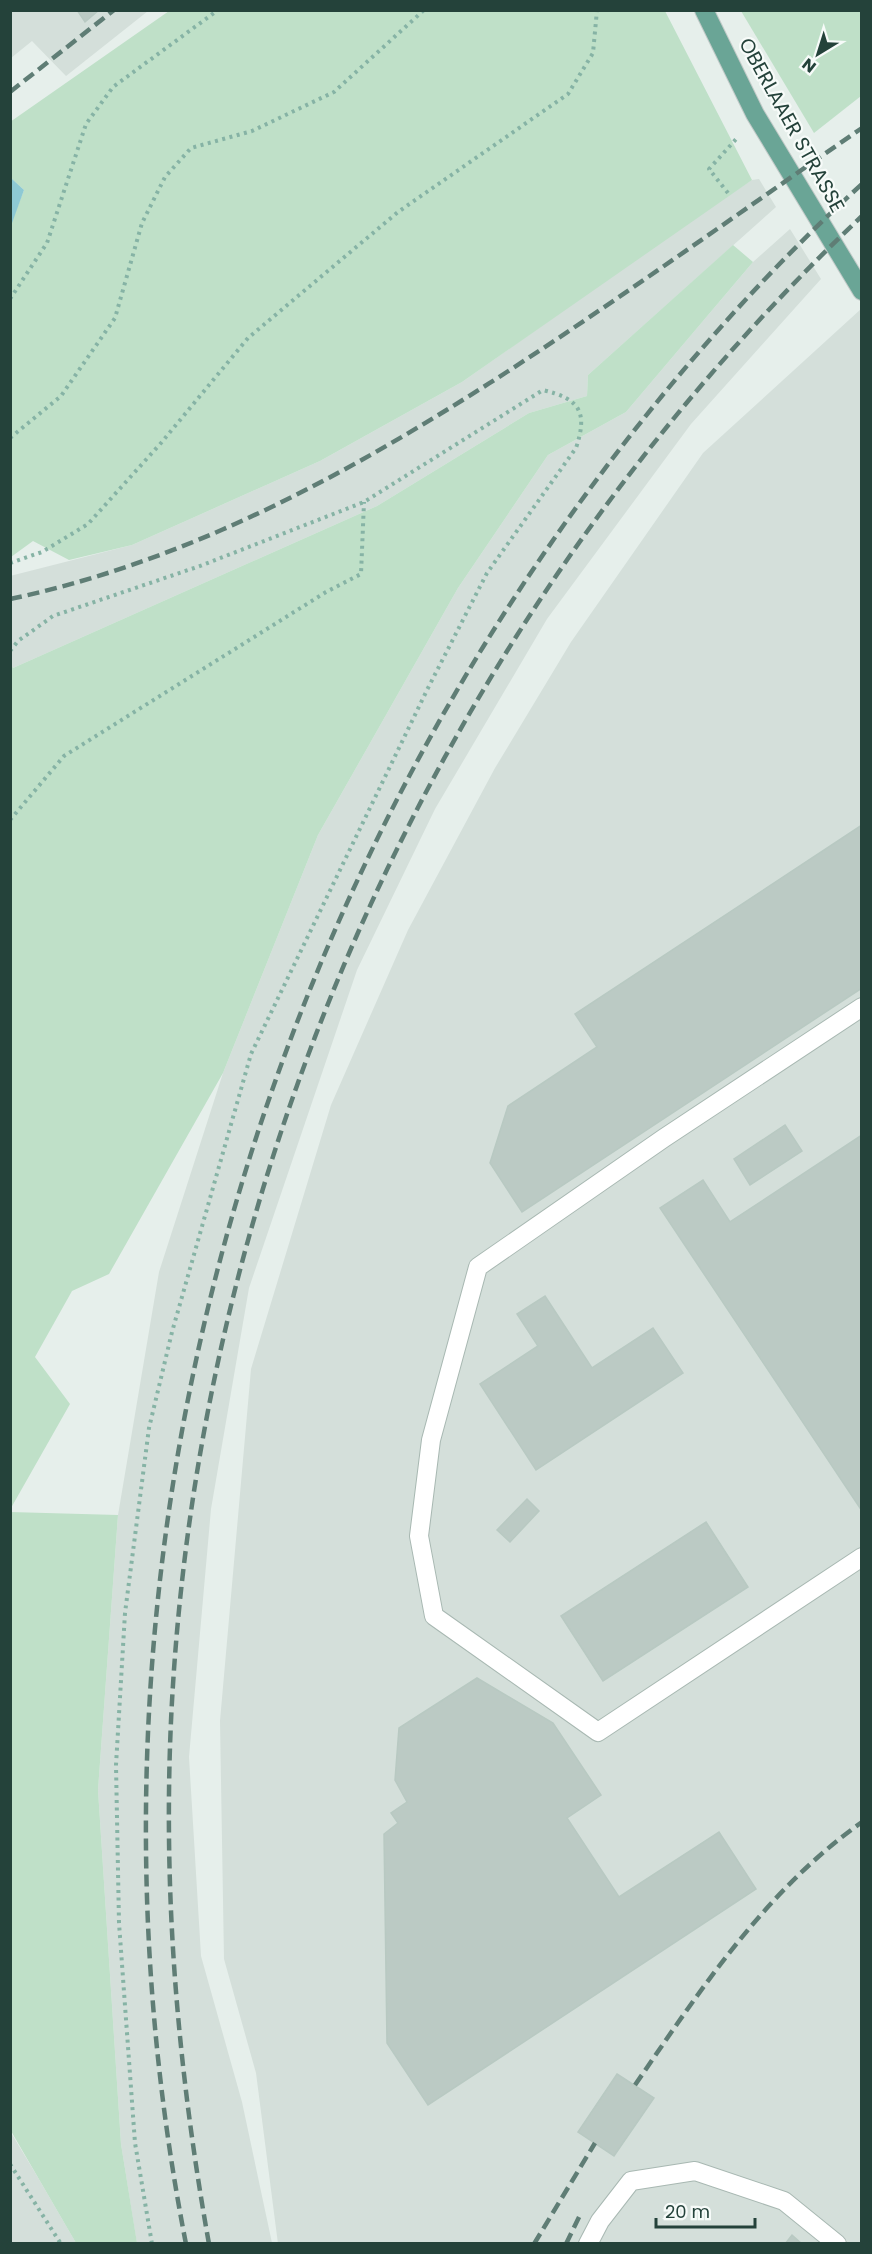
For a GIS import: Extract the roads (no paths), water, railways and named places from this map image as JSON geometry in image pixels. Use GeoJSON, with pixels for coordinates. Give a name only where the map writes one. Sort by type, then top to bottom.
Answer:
{"type":"FeatureCollection","features":[{"type":"Feature","properties":{"kind":"main road","name":"OBERLAAER STRASSE"},"geometry":{"type":"LineString","coordinates":[[704,10],[755,114],[861,291]]}},
{"type":"Feature","properties":{"kind":"lane"},"geometry":{"type":"LineString","coordinates":[[861,1007],[664,1138],[478,1268],[431,1440],[419,1536],[434,1616],[598,1732],[861,1557]]}},
{"type":"Feature","properties":{"kind":"lane"},"geometry":{"type":"LineString","coordinates":[[588,2244],[600,2221],[631,2181],[695,2171],[784,2201],[837,2244]]}},
{"type":"Feature","properties":{"kind":"water"},"geometry":{"type":"Polygon","coordinates":[[[10,178],[24,190],[11,226],[10,178]]]}},
{"type":"Feature","properties":{"kind":"railway"},"geometry":{"type":"LineString","coordinates":[[10,92],[114,10]]}},
{"type":"Feature","properties":{"kind":"railway"},"geometry":{"type":"LineString","coordinates":[[10,599],[78,582],[144,561],[272,507],[334,475],[513,368],[862,128]]}},
{"type":"Feature","properties":{"kind":"railway"},"geometry":{"type":"LineString","coordinates":[[186,2244],[154,2019],[146,1793],[161,1568],[199,1347],[259,1130],[340,920],[441,718],[563,526],[631,435],[703,347],[780,263],[862,184]]}},
{"type":"Feature","properties":{"kind":"railway"},"geometry":{"type":"LineString","coordinates":[[209,2244],[189,2114],[175,1984],[169,1853],[171,1721],[191,1510],[232,1301],[292,1098],[372,902],[469,714],[584,536],[715,369],[862,216]]}},
{"type":"Feature","properties":{"kind":"railway"},"geometry":{"type":"LineString","coordinates":[[635,2085],[710,1978],[765,1910],[827,1849],[862,1822]]}},
{"type":"Feature","properties":{"kind":"railway"},"geometry":{"type":"LineString","coordinates":[[534,2244],[595,2143]]}},
{"type":"Feature","properties":{"kind":"railway"},"geometry":{"type":"LineString","coordinates":[[566,2244],[581,2213]]}}]}
